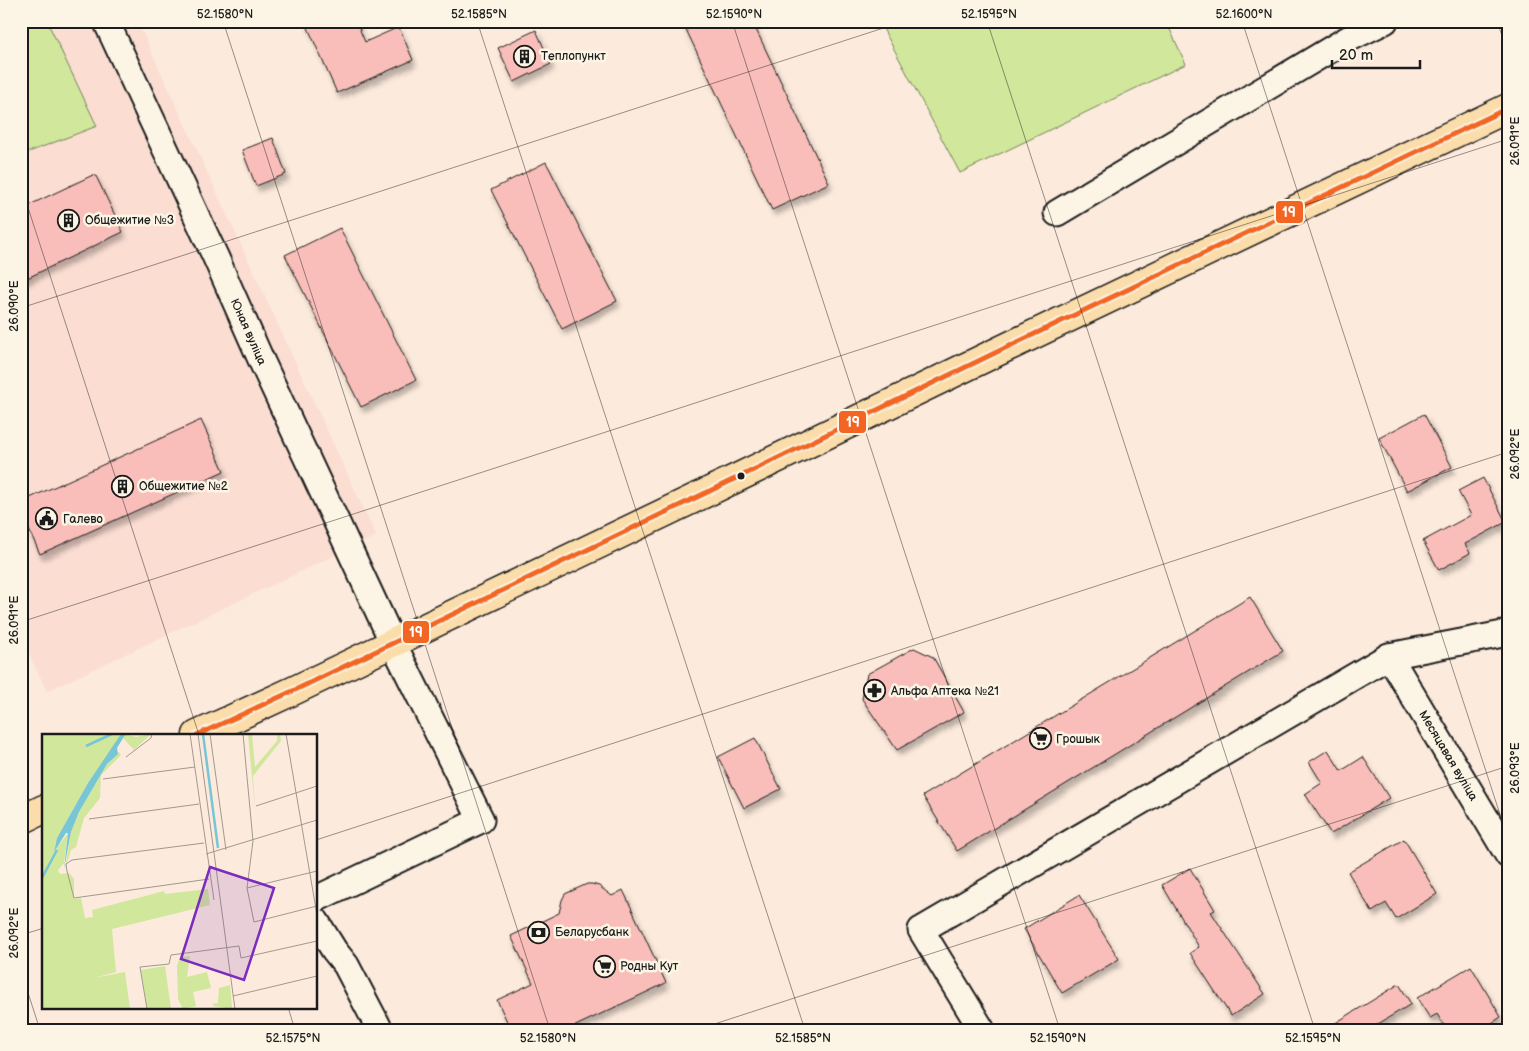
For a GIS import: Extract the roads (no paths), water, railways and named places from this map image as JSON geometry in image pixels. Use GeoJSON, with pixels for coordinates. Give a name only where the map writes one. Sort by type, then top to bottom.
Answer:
{"type":"FeatureCollection","features":[{"type":"Feature","properties":{"kind":"main road"},"geometry":{"type":"LineString","coordinates":[[199,734],[393,643],[1508,108]]}},
{"type":"Feature","properties":{"kind":"main road"},"geometry":{"type":"LineString","coordinates":[[21,820],[42,810]]}},
{"type":"Feature","properties":{"kind":"street","name":"Юная вуліца"},"geometry":{"type":"LineString","coordinates":[[106,21],[393,643],[481,820],[318,898]]}},
{"type":"Feature","properties":{"kind":"street"},"geometry":{"type":"LineString","coordinates":[[1057,213],[1344,30],[1385,21]]}},
{"type":"Feature","properties":{"kind":"street"},"geometry":{"type":"LineString","coordinates":[[982,1030],[921,930],[1389,656],[1508,633]]}},
{"type":"Feature","properties":{"kind":"street","name":"Месяцавая вуліца"},"geometry":{"type":"LineString","coordinates":[[1389,656],[1508,855]]}},
{"type":"Feature","properties":{"kind":"street"},"geometry":{"type":"LineString","coordinates":[[318,923],[334,950],[346,965],[380,1030]]}},
{"type":"Feature","properties":{"kind":"place","name":"Теплопункт"},"geometry":{"type":"Point","coordinates":[525,56]}},
{"type":"Feature","properties":{"kind":"place","name":"Общежитие №3"},"geometry":{"type":"Point","coordinates":[69,220]}},
{"type":"Feature","properties":{"kind":"place","name":"Общежитие №2"},"geometry":{"type":"Point","coordinates":[123,486]}},
{"type":"Feature","properties":{"kind":"place","name":"Галево"},"geometry":{"type":"Point","coordinates":[47,519]}},
{"type":"Feature","properties":{"kind":"place","name":"Альфа Аптека №21"},"geometry":{"type":"Point","coordinates":[875,691]}},
{"type":"Feature","properties":{"kind":"place","name":"Грошык"},"geometry":{"type":"Point","coordinates":[1040,739]}},
{"type":"Feature","properties":{"kind":"place","name":"Беларусбанк"},"geometry":{"type":"Point","coordinates":[539,932]}},
{"type":"Feature","properties":{"kind":"place","name":"Родны Кут"},"geometry":{"type":"Point","coordinates":[604,966]}}]}
